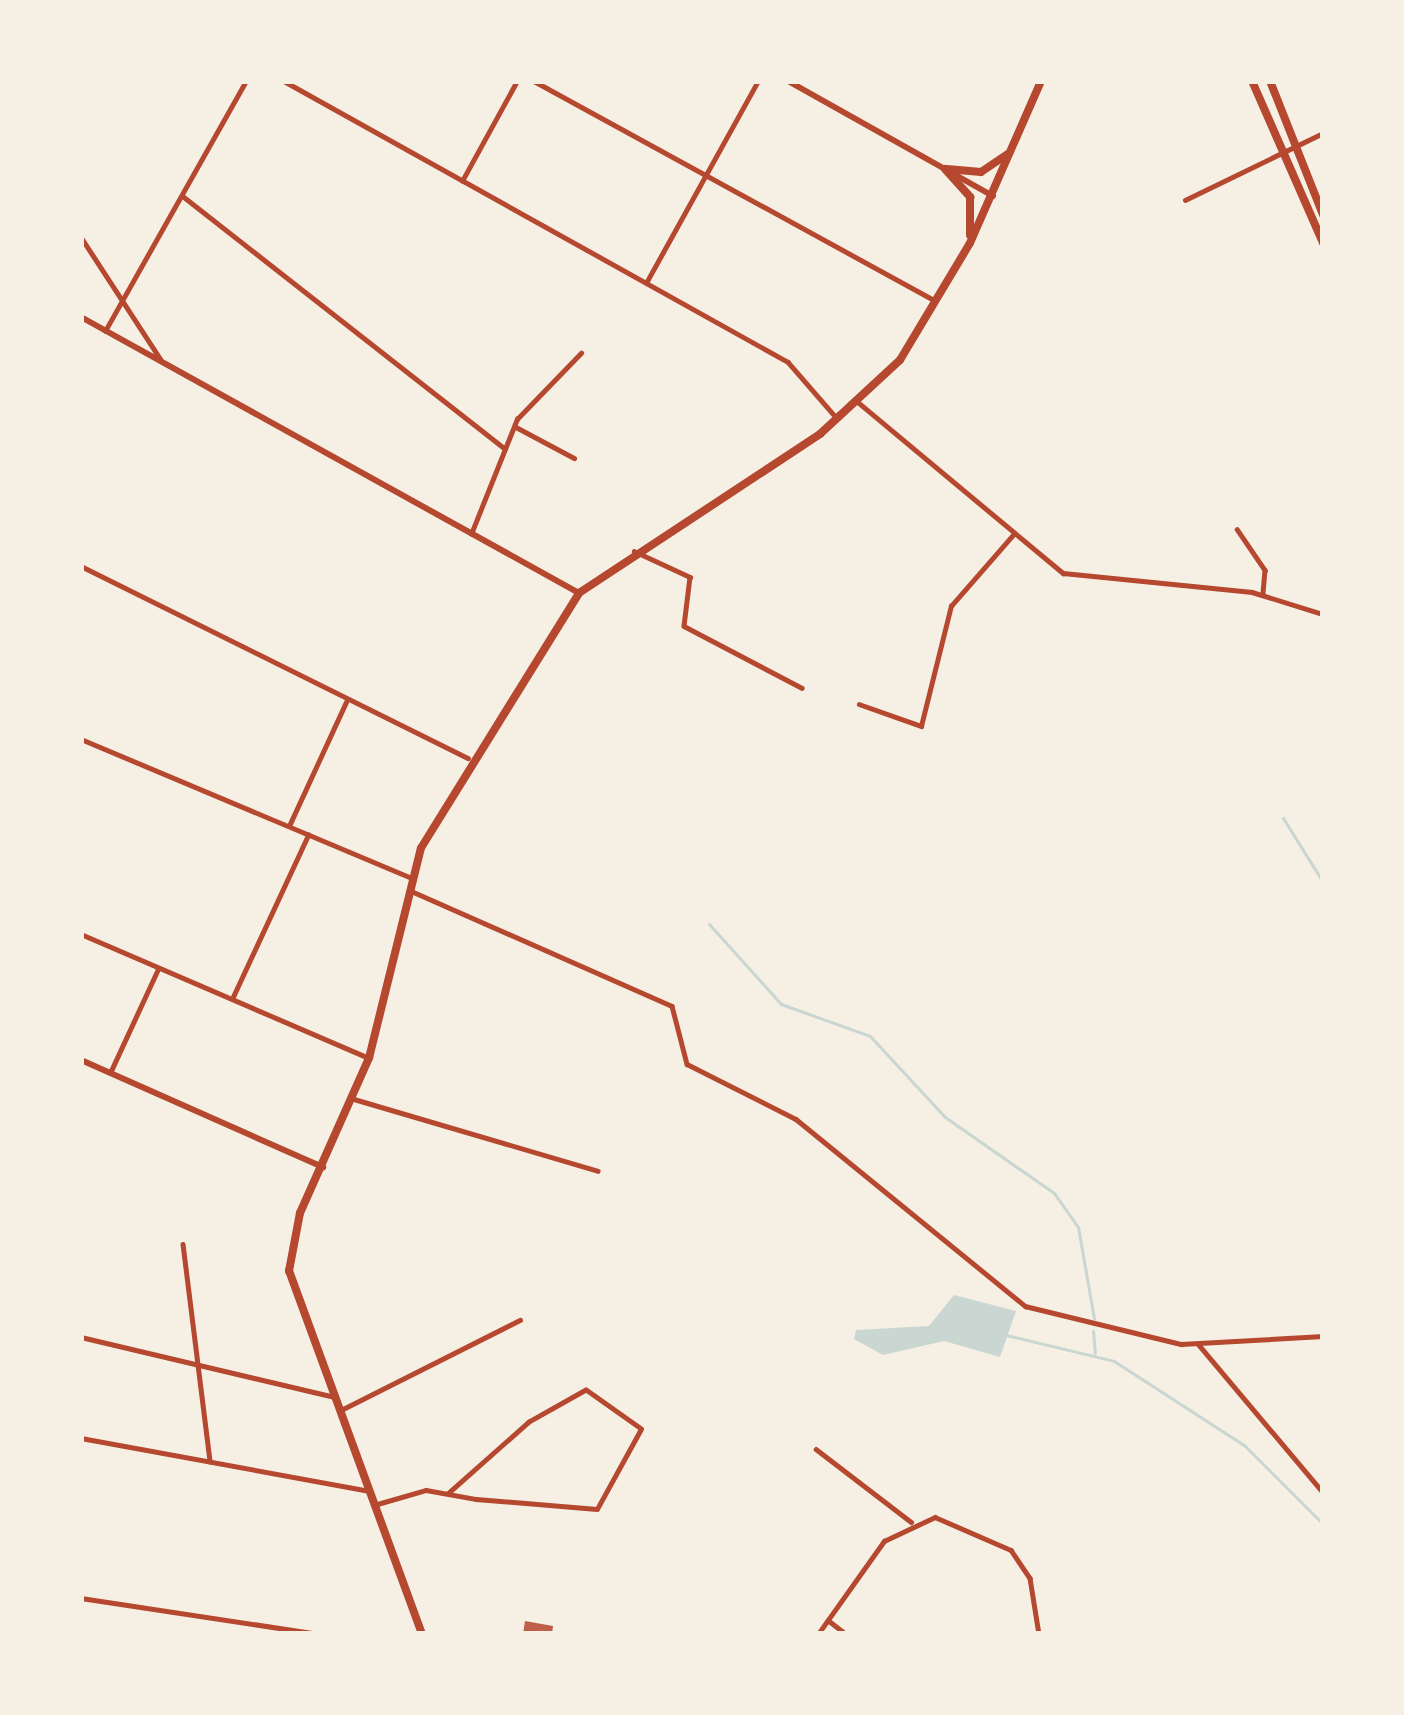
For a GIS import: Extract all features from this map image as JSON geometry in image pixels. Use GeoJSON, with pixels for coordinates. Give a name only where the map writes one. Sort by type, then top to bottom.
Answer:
{"type":"FeatureCollection","features":[{"type":"Feature","properties":{"kind":"main road"},"geometry":{"type":"LineString","coordinates":[[422,1634],[289,1271],[323,1167],[369,1058],[412,878],[467,758],[579,593],[634,551],[859,403],[938,302],[993,196],[1041,81]]}},
{"type":"Feature","properties":{"kind":"main road"},"geometry":{"type":"LineString","coordinates":[[1252,81],[1289,154],[1323,243]]}},
{"type":"Feature","properties":{"kind":"main road"},"geometry":{"type":"LineString","coordinates":[[1270,81],[1302,147],[1323,215]]}},
{"type":"Feature","properties":{"kind":"main road"},"geometry":{"type":"LineString","coordinates":[[945,169],[986,171],[1017,142]]}},
{"type":"Feature","properties":{"kind":"main road"},"geometry":{"type":"LineString","coordinates":[[945,169],[970,197],[968,248]]}},
{"type":"Feature","properties":{"kind":"street"},"geometry":{"type":"LineString","coordinates":[[105,331],[246,81]]}},
{"type":"Feature","properties":{"kind":"street"},"geometry":{"type":"LineString","coordinates":[[284,81],[796,368],[838,421]]}},
{"type":"Feature","properties":{"kind":"street"},"geometry":{"type":"LineString","coordinates":[[462,181],[517,81]]}},
{"type":"Feature","properties":{"kind":"street"},"geometry":{"type":"LineString","coordinates":[[534,81],[938,302]]}},
{"type":"Feature","properties":{"kind":"street"},"geometry":{"type":"LineString","coordinates":[[646,283],[758,81]]}},
{"type":"Feature","properties":{"kind":"street"},"geometry":{"type":"LineString","coordinates":[[788,81],[993,196]]}},
{"type":"Feature","properties":{"kind":"street"},"geometry":{"type":"LineString","coordinates":[[1185,200],[1289,154],[1323,133]]}},
{"type":"Feature","properties":{"kind":"street"},"geometry":{"type":"LineString","coordinates":[[184,197],[505,448]]}},
{"type":"Feature","properties":{"kind":"street"},"geometry":{"type":"LineString","coordinates":[[81,237],[163,363]]}},
{"type":"Feature","properties":{"kind":"street"},"geometry":{"type":"LineString","coordinates":[[81,317],[579,593]]}},
{"type":"Feature","properties":{"kind":"street"},"geometry":{"type":"LineString","coordinates":[[471,534],[514,426],[581,352]]}},
{"type":"Feature","properties":{"kind":"street"},"geometry":{"type":"LineString","coordinates":[[859,403],[1013,535],[1073,577],[1263,594],[1323,614]]}},
{"type":"Feature","properties":{"kind":"street"},"geometry":{"type":"LineString","coordinates":[[514,426],[574,458]]}},
{"type":"Feature","properties":{"kind":"street"},"geometry":{"type":"LineString","coordinates":[[1237,529],[1264,570],[1263,594]]}},
{"type":"Feature","properties":{"kind":"street"},"geometry":{"type":"LineString","coordinates":[[859,704],[921,726],[951,605],[1013,535]]}},
{"type":"Feature","properties":{"kind":"street"},"geometry":{"type":"LineString","coordinates":[[634,551],[693,580],[684,626],[802,688]]}},
{"type":"Feature","properties":{"kind":"street"},"geometry":{"type":"LineString","coordinates":[[81,566],[346,702],[467,758]]}},
{"type":"Feature","properties":{"kind":"street"},"geometry":{"type":"LineString","coordinates":[[289,826],[346,702]]}},
{"type":"Feature","properties":{"kind":"street"},"geometry":{"type":"LineString","coordinates":[[81,739],[412,878]]}},
{"type":"Feature","properties":{"kind":"street"},"geometry":{"type":"LineString","coordinates":[[232,999],[308,835]]}},
{"type":"Feature","properties":{"kind":"street"},"geometry":{"type":"LineString","coordinates":[[409,890],[672,1006],[682,1060],[796,1119],[1014,1300],[1199,1345],[1323,1336]]}},
{"type":"Feature","properties":{"kind":"street"},"geometry":{"type":"LineString","coordinates":[[81,934],[369,1058]]}},
{"type":"Feature","properties":{"kind":"street"},"geometry":{"type":"LineString","coordinates":[[110,1073],[159,967]]}},
{"type":"Feature","properties":{"kind":"street"},"geometry":{"type":"LineString","coordinates":[[81,1060],[323,1167]]}},
{"type":"Feature","properties":{"kind":"street"},"geometry":{"type":"LineString","coordinates":[[354,1099],[598,1171]]}},
{"type":"Feature","properties":{"kind":"street"},"geometry":{"type":"LineString","coordinates":[[183,1244],[210,1461]]}},
{"type":"Feature","properties":{"kind":"street"},"geometry":{"type":"LineString","coordinates":[[338,1412],[520,1320]]}},
{"type":"Feature","properties":{"kind":"street"},"geometry":{"type":"LineString","coordinates":[[81,1337],[331,1396]]}},
{"type":"Feature","properties":{"kind":"street"},"geometry":{"type":"LineString","coordinates":[[1199,1345],[1323,1492]]}},
{"type":"Feature","properties":{"kind":"street"},"geometry":{"type":"LineString","coordinates":[[374,1505],[449,1493],[597,1509],[634,1456],[639,1424],[588,1390],[529,1422],[449,1493]]}},
{"type":"Feature","properties":{"kind":"street"},"geometry":{"type":"LineString","coordinates":[[81,1438],[369,1491]]}},
{"type":"Feature","properties":{"kind":"street"},"geometry":{"type":"LineString","coordinates":[[816,1449],[911,1522]]}},
{"type":"Feature","properties":{"kind":"street"},"geometry":{"type":"LineString","coordinates":[[818,1634],[878,1548],[911,1522],[959,1520],[1000,1540],[1030,1579],[1039,1634]]}},
{"type":"Feature","properties":{"kind":"street"},"geometry":{"type":"LineString","coordinates":[[81,1598],[318,1634]]}},
{"type":"Feature","properties":{"kind":"street"},"geometry":{"type":"LineString","coordinates":[[828,1620],[846,1634]]}},
{"type":"Feature","properties":{"kind":"shaded area"},"geometry":{"type":"Polygon","coordinates":[[[954,1295],[1016,1311],[1000,1357],[944,1341],[883,1355],[854,1339],[856,1330],[929,1326],[954,1295]]]}},
{"type":"Feature","properties":{"kind":"building"},"geometry":{"type":"Polygon","coordinates":[[[525,1621],[553,1626],[552,1634],[523,1634],[525,1621]]]}},
{"type":"Feature","properties":{"kind":"waterway"},"geometry":{"type":"LineString","coordinates":[[1283,818],[1323,882]]}},
{"type":"Feature","properties":{"kind":"waterway"},"geometry":{"type":"LineString","coordinates":[[709,924],[781,1004],[870,1036],[945,1117],[1054,1193],[1078,1227],[1094,1319]]}},
{"type":"Feature","properties":{"kind":"waterway"},"geometry":{"type":"LineString","coordinates":[[1093,1331],[1095,1353]]}},
{"type":"Feature","properties":{"kind":"waterway"},"geometry":{"type":"LineString","coordinates":[[1006,1335],[1114,1361],[1244,1445],[1323,1524]]}}]}
